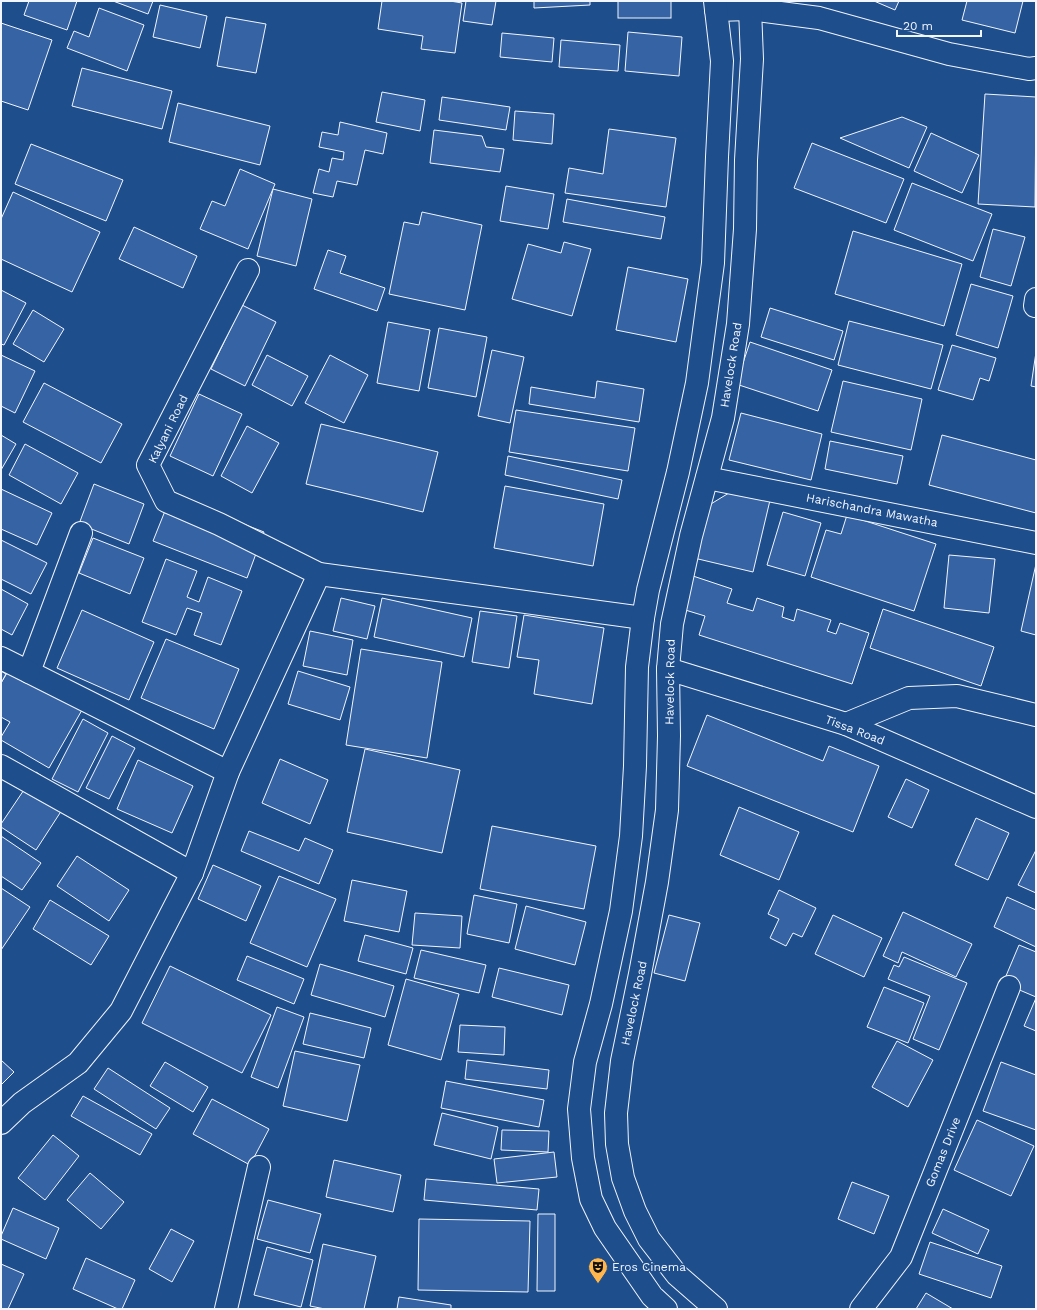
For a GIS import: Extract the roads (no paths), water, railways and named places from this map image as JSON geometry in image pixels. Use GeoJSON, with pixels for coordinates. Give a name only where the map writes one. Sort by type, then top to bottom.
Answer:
{"type":"FeatureCollection","features":[{"type":"Feature","properties":{"kind":"street"},"geometry":{"type":"LineString","coordinates":[[666,1309],[652,1296],[605,1228],[591,1199],[583,1158],[579,1109],[585,1062],[601,1004],[621,911],[631,836],[635,766],[636,667],[643,618],[648,590],[678,472],[697,383],[713,262],[722,60],[716,6],[749,5],[819,18],[949,54],[1036,68]]}},
{"type":"Feature","properties":{"kind":"street","name":"Havelock Road"},"geometry":{"type":"LineString","coordinates":[[716,1309],[677,1275],[649,1239],[635,1211],[623,1178],[616,1144],[616,1113],[622,1061],[657,882],[667,810],[669,736],[668,669],[672,624],[691,536],[722,418],[738,324],[745,230],[746,160],[752,59],[749,5]]}},
{"type":"Feature","properties":{"kind":"street","name":"Kalyani Road"},"geometry":{"type":"LineString","coordinates":[[248,270],[148,465],[166,502],[219,524],[319,574]]}},
{"type":"Feature","properties":{"kind":"street","name":"Harischandra Mawatha"},"geometry":{"type":"LineString","coordinates":[[707,478],[1036,543]]}},
{"type":"Feature","properties":{"kind":"street"},"geometry":{"type":"LineString","coordinates":[[29,672],[81,533]]}},
{"type":"Feature","properties":{"kind":"street"},"geometry":{"type":"LineString","coordinates":[[1,1123],[22,1102],[78,1063],[121,1012],[192,873],[228,772],[319,574],[643,618]]}},
{"type":"Feature","properties":{"kind":"street"},"geometry":{"type":"LineString","coordinates":[[1,658],[228,772]]}},
{"type":"Feature","properties":{"kind":"street","name":"Tissa Road"},"geometry":{"type":"LineString","coordinates":[[668,669],[846,724],[1036,807]]}},
{"type":"Feature","properties":{"kind":"street"},"geometry":{"type":"LineString","coordinates":[[846,724],[909,698],[941,696],[957,696],[1036,714]]}},
{"type":"Feature","properties":{"kind":"street"},"geometry":{"type":"LineString","coordinates":[[1,766],[192,873]]}},
{"type":"Feature","properties":{"kind":"street","name":"Gomas Drive"},"geometry":{"type":"LineString","coordinates":[[861,1309],[901,1258],[1009,987]]}},
{"type":"Feature","properties":{"kind":"street"},"geometry":{"type":"LineString","coordinates":[[226,1309],[259,1167]]}},
{"type":"Feature","properties":{"kind":"place","name":"Eros Cinema"},"geometry":{"type":"Point","coordinates":[598,1284]}}]}
